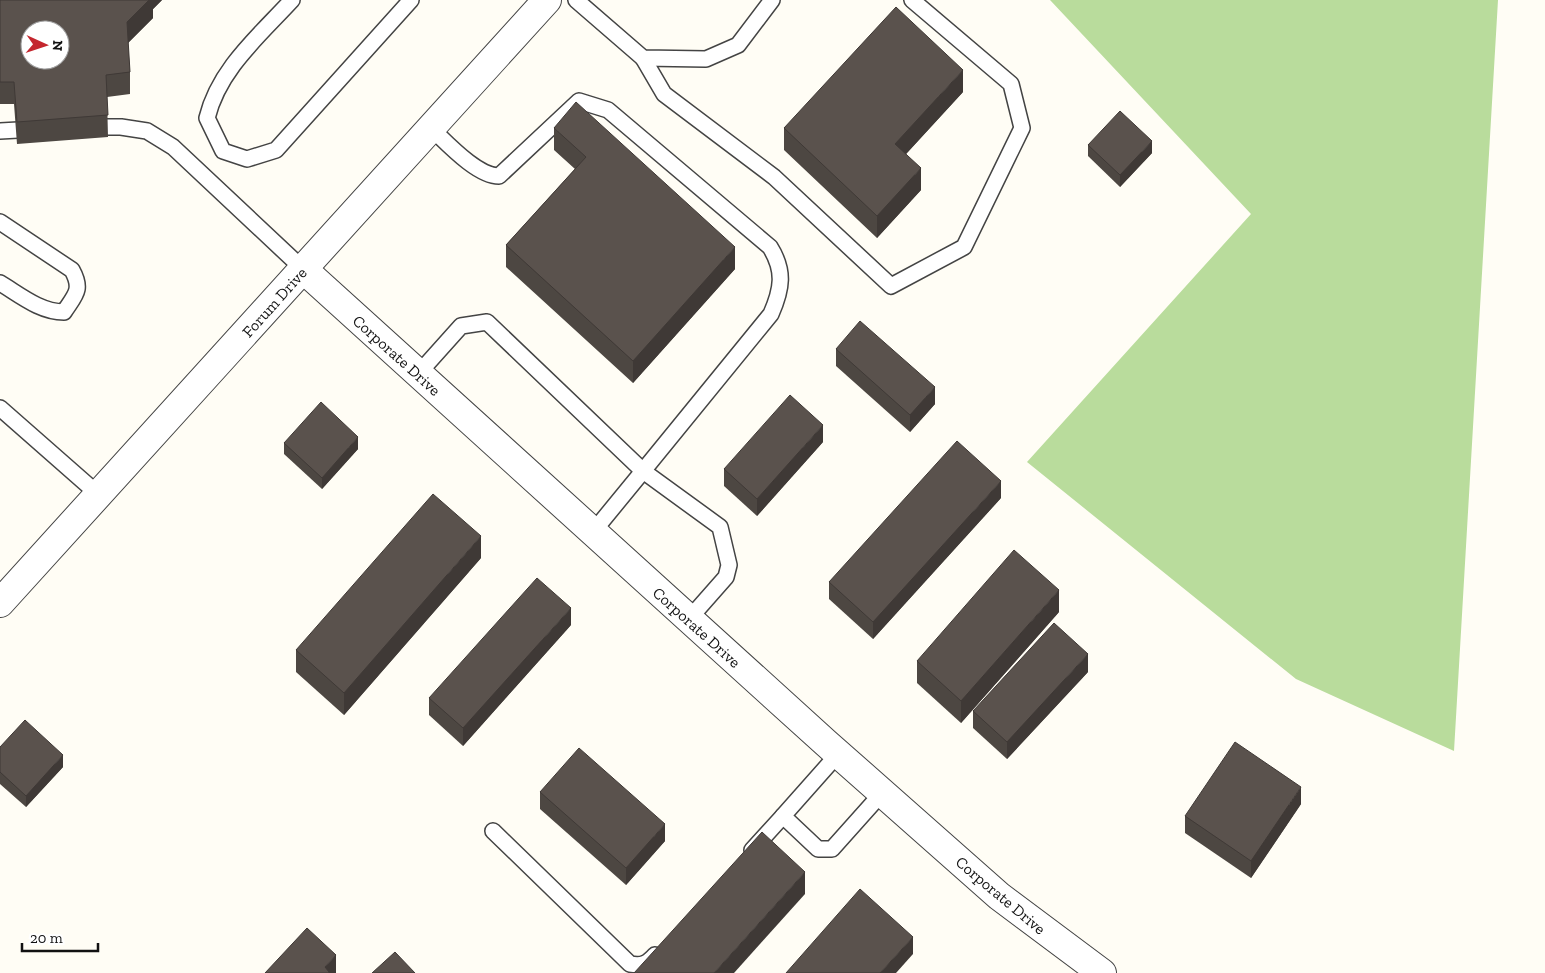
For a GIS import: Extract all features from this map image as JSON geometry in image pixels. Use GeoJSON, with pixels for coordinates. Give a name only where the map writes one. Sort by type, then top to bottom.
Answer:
{"type":"FeatureCollection","features":[{"type":"Feature","properties":{"kind":"street","name":"Forum Drive"},"geometry":{"type":"LineString","coordinates":[[0,603],[547,0]]}},
{"type":"Feature","properties":{"kind":"street","name":"Corporate Drive"},"geometry":{"type":"LineString","coordinates":[[303,270],[838,754],[998,896],[1102,973]]}},
{"type":"Feature","properties":{"kind":"lane"},"geometry":{"type":"LineString","coordinates":[[292,0],[233,64],[212,98],[207,118],[224,151],[247,159],[276,150],[411,0]]}},
{"type":"Feature","properties":{"kind":"lane"},"geometry":{"type":"LineString","coordinates":[[576,0],[644,58],[664,94],[774,177],[891,286],[964,247],[1022,128],[1011,84],[912,0]]}},
{"type":"Feature","properties":{"kind":"lane"},"geometry":{"type":"LineString","coordinates":[[644,58],[706,59],[738,45],[772,0]]}},
{"type":"Feature","properties":{"kind":"lane"},"geometry":{"type":"LineString","coordinates":[[431,128],[466,160],[492,176],[499,176],[578,102],[608,110],[770,247],[780,262],[780,294],[771,314],[593,532]]}},
{"type":"Feature","properties":{"kind":"lane"},"geometry":{"type":"LineString","coordinates":[[74,128],[121,127],[147,132],[173,147],[303,270]]}},
{"type":"Feature","properties":{"kind":"lane"},"geometry":{"type":"LineString","coordinates":[[0,132],[55,128]]}},
{"type":"Feature","properties":{"kind":"lane"},"geometry":{"type":"LineString","coordinates":[[0,222],[72,270],[78,280],[78,290],[64,312],[54,312],[42,309],[0,283]]}},
{"type":"Feature","properties":{"kind":"lane"},"geometry":{"type":"LineString","coordinates":[[418,374],[461,326],[486,322],[642,471],[720,528],[729,565],[726,577],[689,619]]}},
{"type":"Feature","properties":{"kind":"lane"},"geometry":{"type":"LineString","coordinates":[[0,408],[99,495]]}},
{"type":"Feature","properties":{"kind":"lane"},"geometry":{"type":"LineString","coordinates":[[744,859],[838,754]]}},
{"type":"Feature","properties":{"kind":"lane"},"geometry":{"type":"LineString","coordinates":[[783,816],[818,849],[832,849],[882,793]]}},
{"type":"Feature","properties":{"kind":"lane"},"geometry":{"type":"LineString","coordinates":[[493,831],[630,964],[640,966],[648,963],[666,944]]}},
{"type":"Feature","properties":{"kind":"green space"},"geometry":{"type":"Polygon","coordinates":[[[1050,0],[1498,0],[1454,751],[1296,679],[1027,462],[1251,214],[1050,0]]]}},
{"type":"Feature","properties":{"kind":"building"},"geometry":{"type":"Polygon","coordinates":[[[0,0],[149,0],[127,22],[130,72],[106,75],[108,115],[17,122],[14,82],[0,82],[0,0]]]}},
{"type":"Feature","properties":{"kind":"building"},"geometry":{"type":"Polygon","coordinates":[[[896,7],[963,70],[895,144],[921,168],[877,216],[784,128],[896,7]]]}},
{"type":"Feature","properties":{"kind":"building"},"geometry":{"type":"Polygon","coordinates":[[[576,102],[735,247],[633,361],[506,245],[586,157],[554,128],[576,102]]]}},
{"type":"Feature","properties":{"kind":"building"},"geometry":{"type":"Polygon","coordinates":[[[1120,111],[1152,141],[1120,175],[1088,145],[1120,111]]]}},
{"type":"Feature","properties":{"kind":"building"},"geometry":{"type":"Polygon","coordinates":[[[860,321],[935,387],[910,415],[836,349],[860,321]]]}},
{"type":"Feature","properties":{"kind":"building"},"geometry":{"type":"Polygon","coordinates":[[[790,395],[823,425],[757,499],[724,469],[790,395]]]}},
{"type":"Feature","properties":{"kind":"building"},"geometry":{"type":"Polygon","coordinates":[[[321,402],[358,437],[322,478],[284,443],[321,402]]]}},
{"type":"Feature","properties":{"kind":"building"},"geometry":{"type":"Polygon","coordinates":[[[957,441],[1001,481],[873,622],[829,582],[957,441]]]}},
{"type":"Feature","properties":{"kind":"building"},"geometry":{"type":"Polygon","coordinates":[[[433,494],[481,536],[344,693],[296,650],[433,494]]]}},
{"type":"Feature","properties":{"kind":"building"},"geometry":{"type":"Polygon","coordinates":[[[1014,550],[1059,590],[961,701],[917,661],[1014,550]]]}},
{"type":"Feature","properties":{"kind":"building"},"geometry":{"type":"Polygon","coordinates":[[[537,578],[571,608],[463,728],[429,698],[537,578]]]}},
{"type":"Feature","properties":{"kind":"building"},"geometry":{"type":"Polygon","coordinates":[[[1054,623],[1088,654],[1007,742],[973,711],[1054,623]]]}},
{"type":"Feature","properties":{"kind":"building"},"geometry":{"type":"Polygon","coordinates":[[[25,720],[63,755],[26,796],[0,772],[0,747],[25,720]]]}},
{"type":"Feature","properties":{"kind":"building"},"geometry":{"type":"Polygon","coordinates":[[[1235,742],[1301,787],[1251,861],[1185,816],[1235,742]]]}},
{"type":"Feature","properties":{"kind":"building"},"geometry":{"type":"Polygon","coordinates":[[[579,748],[665,824],[626,868],[540,792],[579,748]]]}},
{"type":"Feature","properties":{"kind":"building"},"geometry":{"type":"Polygon","coordinates":[[[762,832],[805,872],[714,973],[634,973],[762,832]]]}},
{"type":"Feature","properties":{"kind":"building"},"geometry":{"type":"Polygon","coordinates":[[[860,889],[913,937],[880,973],[786,973],[860,889]]]}},
{"type":"Feature","properties":{"kind":"building"},"geometry":{"type":"Polygon","coordinates":[[[307,928],[336,955],[325,967],[329,973],[265,973],[307,928]]]}},
{"type":"Feature","properties":{"kind":"building"},"geometry":{"type":"Polygon","coordinates":[[[395,952],[415,973],[372,973],[395,952]]]}}]}
